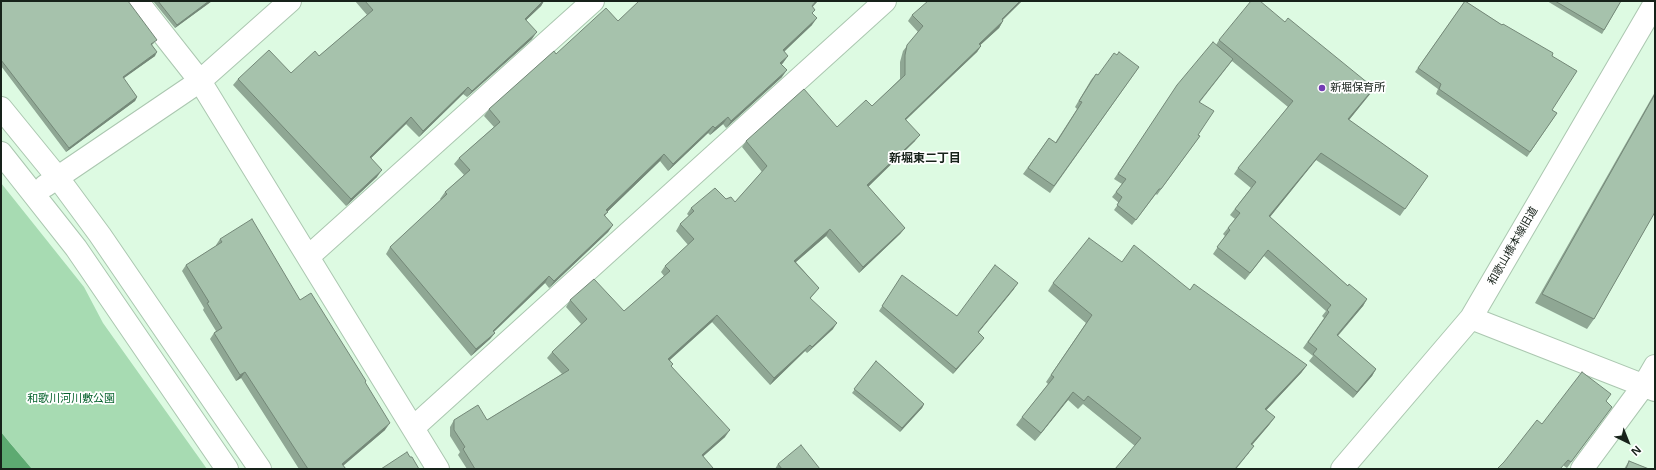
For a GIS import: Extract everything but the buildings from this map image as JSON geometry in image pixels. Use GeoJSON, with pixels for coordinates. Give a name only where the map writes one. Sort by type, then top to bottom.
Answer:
{"type":"FeatureCollection","features":[{"type":"Feature","properties":{"kind":"street"},"geometry":{"type":"LineString","coordinates":[[137,1],[200,81],[438,469]]}},
{"type":"Feature","properties":{"kind":"street"},"geometry":{"type":"LineString","coordinates":[[34,193],[200,81],[290,1]]}},
{"type":"Feature","properties":{"kind":"street"},"geometry":{"type":"LineString","coordinates":[[308,257],[593,1]]}},
{"type":"Feature","properties":{"kind":"street"},"geometry":{"type":"LineString","coordinates":[[414,428],[885,1]]}},
{"type":"Feature","properties":{"kind":"street","name":"和歌山橋本線旧道"},"geometry":{"type":"LineString","coordinates":[[1342,469],[1471,318],[1655,3]]}},
{"type":"Feature","properties":{"kind":"street"},"geometry":{"type":"LineString","coordinates":[[1,108],[58,178],[100,235],[260,469]]}},
{"type":"Feature","properties":{"kind":"street"},"geometry":{"type":"LineString","coordinates":[[1,153],[76,248],[227,469]]}},
{"type":"Feature","properties":{"kind":"street"},"geometry":{"type":"LineString","coordinates":[[1471,318],[1649,388]]}},
{"type":"Feature","properties":{"kind":"street"},"geometry":{"type":"LineString","coordinates":[[1582,469],[1649,388],[1655,366]]}},
{"type":"Feature","properties":{"kind":"green space","name":"和歌川河川敷公園"},"geometry":{"type":"Polygon","coordinates":[[[1,183],[84,287],[103,323],[207,469],[32,469],[1,432],[1,183]]]}},
{"type":"Feature","properties":{"kind":"shaded area"},"geometry":{"type":"Polygon","coordinates":[[[1,432],[10,443],[32,469],[1,469],[1,432]]]}},
{"type":"Feature","properties":{"kind":"place","name":"新堀保育所"},"geometry":{"type":"Point","coordinates":[1322,88]}},
{"type":"Feature","properties":{"kind":"district","name":"新堀東二丁目"},"geometry":{"type":"Point","coordinates":[925,159]}}]}
